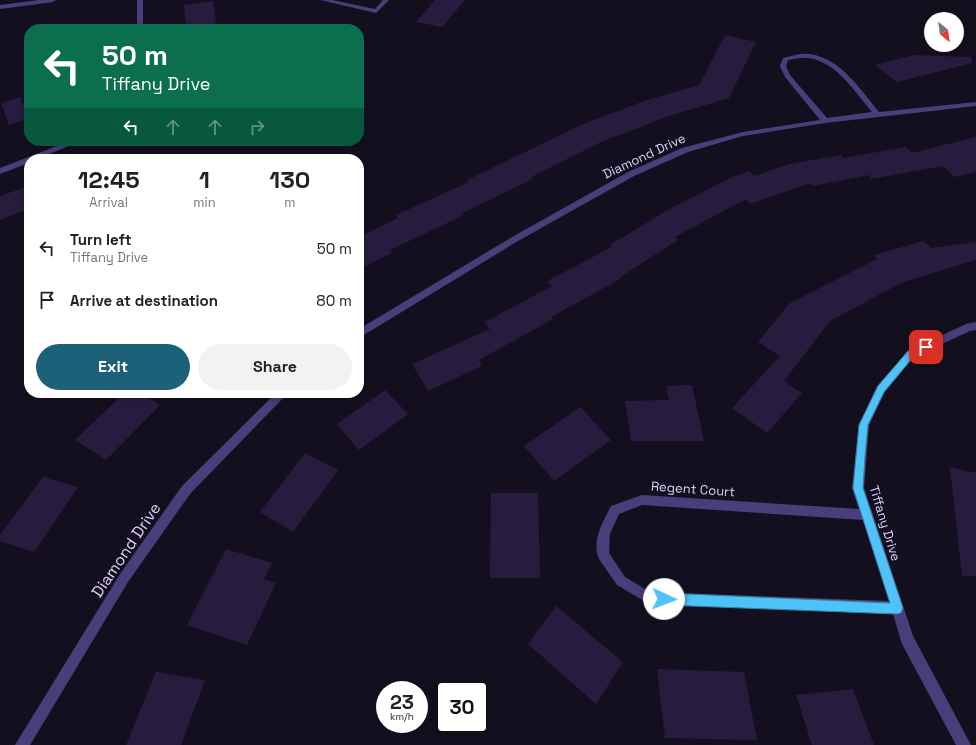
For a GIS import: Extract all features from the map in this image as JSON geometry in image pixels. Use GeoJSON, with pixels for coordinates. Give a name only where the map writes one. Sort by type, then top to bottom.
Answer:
{"type":"FeatureCollection","features":[{"type":"Feature","properties":{"kind":"street"},"geometry":{"type":"LineString","coordinates":[[0,7],[53,0]]}},
{"type":"Feature","properties":{"kind":"street"},"geometry":{"type":"LineString","coordinates":[[140,0],[140,24]]}},
{"type":"Feature","properties":{"kind":"street"},"geometry":{"type":"LineString","coordinates":[[323,0],[376,11],[386,0]]}},
{"type":"Feature","properties":{"kind":"street"},"geometry":{"type":"LineString","coordinates":[[825,121],[787,76],[783,66],[785,59],[796,56],[816,57],[827,62],[841,74],[877,114]]}},
{"type":"Feature","properties":{"kind":"street","name":"Diamond Drive"},"geometry":{"type":"LineString","coordinates":[[364,331],[515,239],[631,174],[685,150],[743,134],[825,121],[976,104]]}},
{"type":"Feature","properties":{"kind":"street"},"geometry":{"type":"LineString","coordinates":[[43,154],[64,146]]}},
{"type":"Feature","properties":{"kind":"street"},"geometry":{"type":"LineString","coordinates":[[0,171],[24,161]]}},
{"type":"Feature","properties":{"kind":"street","name":"Tiffany Drive"},"geometry":{"type":"LineString","coordinates":[[964,745],[907,639],[858,488],[864,425],[881,389],[911,354],[969,327],[976,326]]}},
{"type":"Feature","properties":{"kind":"street","name":"Diamond Drive"},"geometry":{"type":"LineString","coordinates":[[22,745],[124,578],[186,490],[278,398]]}},
{"type":"Feature","properties":{"kind":"street","name":"Regent Court"},"geometry":{"type":"LineString","coordinates":[[867,515],[642,500],[615,510],[604,533],[603,555],[621,581],[649,598],[897,608]]}},
{"type":"Feature","properties":{"kind":"building"},"geometry":{"type":"Polygon","coordinates":[[[435,0],[465,0],[442,27],[416,22],[435,0]]]}},
{"type":"Feature","properties":{"kind":"building"},"geometry":{"type":"Polygon","coordinates":[[[213,1],[216,24],[186,24],[184,5],[213,1]]]}},
{"type":"Feature","properties":{"kind":"building"},"geometry":{"type":"Polygon","coordinates":[[[725,35],[756,42],[729,98],[666,117],[601,142],[531,177],[533,179],[462,213],[464,215],[390,250],[392,253],[364,267],[364,235],[398,218],[396,215],[469,182],[467,180],[579,126],[644,101],[699,85],[725,35]]]}},
{"type":"Feature","properties":{"kind":"building"},"geometry":{"type":"Polygon","coordinates":[[[914,55],[971,57],[972,63],[897,82],[875,65],[914,55]]]}},
{"type":"Feature","properties":{"kind":"building"},"geometry":{"type":"Polygon","coordinates":[[[20,97],[24,106],[24,120],[9,125],[1,103],[20,97]]]}},
{"type":"Feature","properties":{"kind":"building"},"geometry":{"type":"Polygon","coordinates":[[[976,137],[976,172],[955,177],[943,166],[870,179],[870,175],[812,186],[810,183],[750,204],[746,199],[675,237],[678,240],[619,278],[620,279],[551,317],[553,319],[479,360],[482,366],[428,391],[412,364],[490,329],[485,322],[552,286],[547,281],[612,247],[610,245],[666,211],[732,177],[749,171],[754,176],[790,164],[841,155],[843,158],[906,147],[912,153],[976,137]]]}},
{"type":"Feature","properties":{"kind":"building"},"geometry":{"type":"Polygon","coordinates":[[[24,188],[24,211],[0,220],[0,196],[24,188]]]}},
{"type":"Feature","properties":{"kind":"building"},"geometry":{"type":"Polygon","coordinates":[[[923,241],[931,248],[976,242],[976,260],[903,282],[830,321],[784,381],[802,393],[767,433],[732,408],[780,356],[758,342],[790,303],[877,259],[874,255],[923,241]]]}},
{"type":"Feature","properties":{"kind":"building"},"geometry":{"type":"Polygon","coordinates":[[[692,385],[704,441],[631,441],[625,401],[669,400],[666,386],[692,385]]]}},
{"type":"Feature","properties":{"kind":"building"},"geometry":{"type":"Polygon","coordinates":[[[385,390],[408,414],[359,450],[337,424],[385,390]]]}},
{"type":"Feature","properties":{"kind":"building"},"geometry":{"type":"Polygon","coordinates":[[[119,398],[149,398],[160,405],[106,460],[75,440],[119,398]]]}},
{"type":"Feature","properties":{"kind":"building"},"geometry":{"type":"Polygon","coordinates":[[[580,407],[611,440],[554,481],[524,446],[580,407]]]}},
{"type":"Feature","properties":{"kind":"building"},"geometry":{"type":"Polygon","coordinates":[[[305,453],[338,470],[293,532],[260,512],[305,453]]]}},
{"type":"Feature","properties":{"kind":"building"},"geometry":{"type":"Polygon","coordinates":[[[950,467],[976,473],[976,576],[962,576],[950,467]]]}},
{"type":"Feature","properties":{"kind":"building"},"geometry":{"type":"Polygon","coordinates":[[[43,477],[78,487],[34,552],[0,541],[0,535],[43,477]]]}},
{"type":"Feature","properties":{"kind":"building"},"geometry":{"type":"Polygon","coordinates":[[[491,493],[538,493],[540,578],[490,578],[491,493]]]}},
{"type":"Feature","properties":{"kind":"building"},"geometry":{"type":"Polygon","coordinates":[[[226,549],[272,563],[264,579],[276,583],[247,645],[187,625],[226,549]]]}},
{"type":"Feature","properties":{"kind":"building"},"geometry":{"type":"Polygon","coordinates":[[[556,606],[623,662],[596,704],[528,644],[556,606]]]}},
{"type":"Feature","properties":{"kind":"building"},"geometry":{"type":"Polygon","coordinates":[[[657,669],[744,672],[757,740],[665,738],[657,669]]]}},
{"type":"Feature","properties":{"kind":"building"},"geometry":{"type":"Polygon","coordinates":[[[156,672],[205,680],[181,745],[126,745],[156,672]]]}},
{"type":"Feature","properties":{"kind":"building"},"geometry":{"type":"Polygon","coordinates":[[[853,689],[874,745],[812,745],[796,695],[853,689]]]}},
{"type":"Feature","properties":{"kind":"route"},"geometry":{"type":"LineString","coordinates":[[664,599],[897,608],[858,488],[860,456],[864,425],[881,389],[911,354],[926,347]]}}]}
